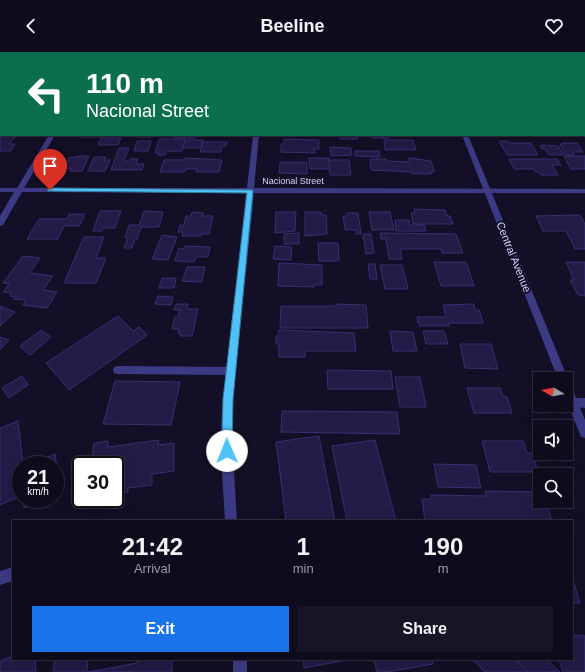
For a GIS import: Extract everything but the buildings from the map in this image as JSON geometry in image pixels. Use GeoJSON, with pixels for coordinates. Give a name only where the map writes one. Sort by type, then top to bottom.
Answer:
{"type":"FeatureCollection","features":[{"type":"Feature","properties":{"kind":"street"},"geometry":{"type":"LineString","coordinates":[[0,222],[51,136]]}},
{"type":"Feature","properties":{"kind":"street"},"geometry":{"type":"LineString","coordinates":[[231,520],[226,439],[231,371],[256,136]]}},
{"type":"Feature","properties":{"kind":"street","name":"Central Avenue"},"geometry":{"type":"LineString","coordinates":[[465,136],[560,372]]}},
{"type":"Feature","properties":{"kind":"street","name":"Nacional Street"},"geometry":{"type":"LineString","coordinates":[[0,190],[585,191]]}},
{"type":"Feature","properties":{"kind":"street"},"geometry":{"type":"LineString","coordinates":[[118,370],[231,371]]}},
{"type":"Feature","properties":{"kind":"street"},"geometry":{"type":"LineString","coordinates":[[585,403],[573,403],[585,433]]}},
{"type":"Feature","properties":{"kind":"street"},"geometry":{"type":"LineString","coordinates":[[0,578],[12,574]]}},
{"type":"Feature","properties":{"kind":"street"},"geometry":{"type":"LineString","coordinates":[[240,660],[240,672]]}},
{"type":"Feature","properties":{"kind":"route"},"geometry":{"type":"LineString","coordinates":[[50,190],[250,191],[228,399],[226,439],[227,451]]}}]}
